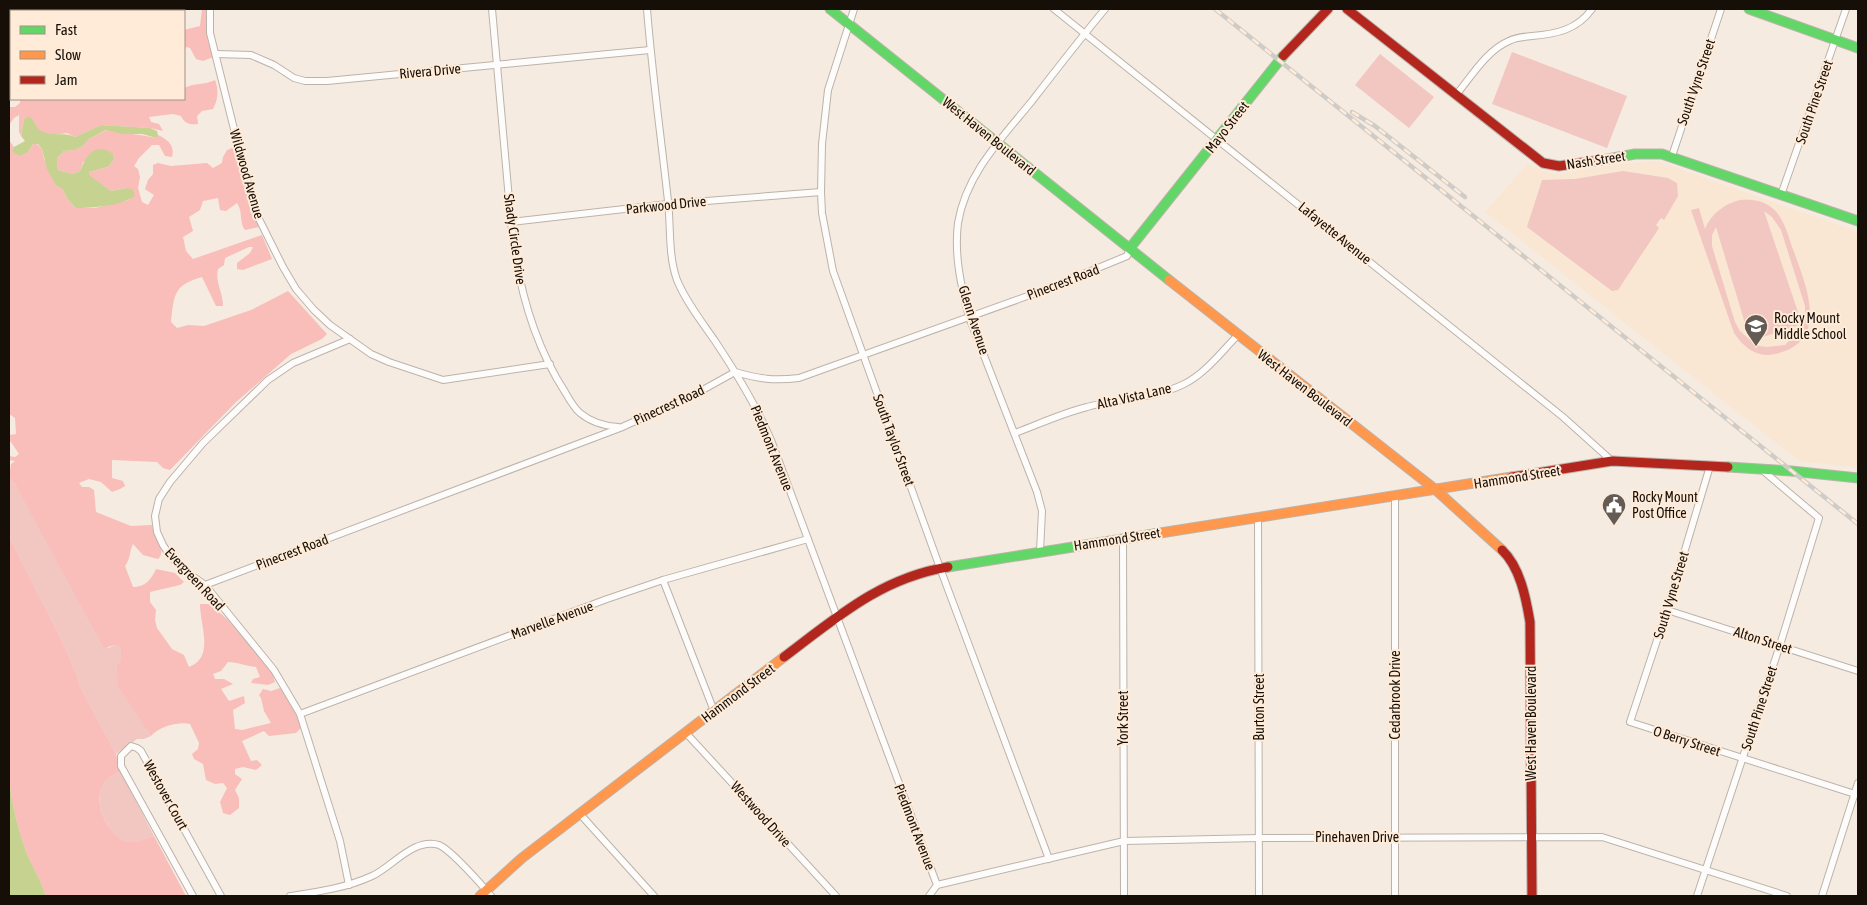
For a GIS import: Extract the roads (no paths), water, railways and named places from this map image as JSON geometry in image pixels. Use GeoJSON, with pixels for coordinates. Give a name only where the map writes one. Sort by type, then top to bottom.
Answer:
{"type":"FeatureCollection","features":[{"type":"Feature","properties":{"kind":"street","name":"Wildwood Avenue"},"geometry":{"type":"LineString","coordinates":[[210,9],[210,33],[244,168],[259,218],[296,289],[330,324],[370,354],[443,380],[550,364]]}},
{"type":"Feature","properties":{"kind":"street","name":"Shady Circle Drive"},"geometry":{"type":"LineString","coordinates":[[492,9],[514,251],[523,296],[539,341],[558,380],[578,412],[597,424],[620,428]]}},
{"type":"Feature","properties":{"kind":"street","name":"Piedmont Avenue"},"geometry":{"type":"LineString","coordinates":[[647,9],[673,267],[678,282],[690,304],[735,372],[761,418],[937,885]]}},
{"type":"Feature","properties":{"kind":"street","name":"West Haven Boulevard"},"geometry":{"type":"LineString","coordinates":[[830,9],[1238,335],[1436,490],[1507,555],[1515,568],[1524,594],[1530,622],[1532,896]]}},
{"type":"Feature","properties":{"kind":"street","name":"South Taylor Street"},"geometry":{"type":"LineString","coordinates":[[854,9],[828,90],[822,144],[821,192],[826,238],[833,271],[940,568],[1049,859]]}},
{"type":"Feature","properties":{"kind":"street","name":"Lafayette Avenue"},"geometry":{"type":"LineString","coordinates":[[1054,9],[1563,417],[1612,461]]}},
{"type":"Feature","properties":{"kind":"street","name":"Glenn Avenue"},"geometry":{"type":"LineString","coordinates":[[1040,550],[1042,511],[1037,492],[969,316],[959,268],[958,222],[966,195],[985,159],[1105,9]]}},
{"type":"Feature","properties":{"kind":"street","name":"Mayo Street"},"geometry":{"type":"LineString","coordinates":[[1130,248],[1280,60],[1328,9]]}},
{"type":"Feature","properties":{"kind":"street","name":"Nash Street"},"geometry":{"type":"LineString","coordinates":[[1347,9],[1534,158],[1551,165],[1576,165],[1642,154],[1662,154],[1858,221]]}},
{"type":"Feature","properties":{"kind":"street"},"geometry":{"type":"LineString","coordinates":[[1456,95],[1487,57],[1504,44],[1522,37],[1568,30],[1585,18],[1592,9]]}},
{"type":"Feature","properties":{"kind":"street","name":"South Vyne Street"},"geometry":{"type":"LineString","coordinates":[[1672,156],[1721,9]]}},
{"type":"Feature","properties":{"kind":"street"},"geometry":{"type":"LineString","coordinates":[[1749,9],[1858,48]]}},
{"type":"Feature","properties":{"kind":"street","name":"South Pine Street"},"geometry":{"type":"LineString","coordinates":[[1781,195],[1846,9]]}},
{"type":"Feature","properties":{"kind":"street","name":"Rivera Drive"},"geometry":{"type":"LineString","coordinates":[[216,54],[251,56],[274,65],[294,78],[304,81],[327,81],[650,50]]}},
{"type":"Feature","properties":{"kind":"street","name":"Parkwood Drive"},"geometry":{"type":"LineString","coordinates":[[511,222],[668,204],[821,192]]}},
{"type":"Feature","properties":{"kind":"street","name":"Pinecrest Road"},"geometry":{"type":"LineString","coordinates":[[205,585],[620,428],[699,392],[735,372],[758,379],[799,378],[1047,289],[1127,256],[1130,248]]}},
{"type":"Feature","properties":{"kind":"street","name":"Alta Vista Lane"},"geometry":{"type":"LineString","coordinates":[[1015,433],[1087,407],[1137,398],[1185,384],[1199,374],[1238,335]]}},
{"type":"Feature","properties":{"kind":"street","name":"Evergreen Road"},"geometry":{"type":"LineString","coordinates":[[349,885],[340,841],[300,714],[274,670],[205,585],[188,573],[170,556],[157,532],[155,516],[159,499],[170,482],[204,443],[268,380],[293,363],[350,339]]}},
{"type":"Feature","properties":{"kind":"street","name":"Hammond Street"},"geometry":{"type":"LineString","coordinates":[[486,894],[522,858],[836,617],[873,592],[909,576],[940,568],[1040,550],[1123,539],[1612,461],[1834,474],[1858,478]]}},
{"type":"Feature","properties":{"kind":"street","name":"South Vyne Street"},"geometry":{"type":"LineString","coordinates":[[1630,722],[1667,610],[1710,466]]}},
{"type":"Feature","properties":{"kind":"street","name":"South Pine Street"},"geometry":{"type":"LineString","coordinates":[[1697,896],[1780,645],[1819,518],[1761,469]]}},
{"type":"Feature","properties":{"kind":"street","name":"Cedarbrook Drive"},"geometry":{"type":"LineString","coordinates":[[1395,495],[1395,896]]}},
{"type":"Feature","properties":{"kind":"street","name":"Burton Street"},"geometry":{"type":"LineString","coordinates":[[1258,517],[1259,896]]}},
{"type":"Feature","properties":{"kind":"street","name":"Marvelle Avenue"},"geometry":{"type":"LineString","coordinates":[[300,714],[663,580],[808,539]]}},
{"type":"Feature","properties":{"kind":"street","name":"York Street"},"geometry":{"type":"LineString","coordinates":[[1123,539],[1124,896]]}},
{"type":"Feature","properties":{"kind":"street"},"geometry":{"type":"LineString","coordinates":[[663,580],[714,711]]}},
{"type":"Feature","properties":{"kind":"street","name":"Alton Street"},"geometry":{"type":"LineString","coordinates":[[1667,610],[1858,671]]}},
{"type":"Feature","properties":{"kind":"street","name":"O Berry Street"},"geometry":{"type":"LineString","coordinates":[[1630,722],[1856,795]]}},
{"type":"Feature","properties":{"kind":"street","name":"Westwood Drive"},"geometry":{"type":"LineString","coordinates":[[686,733],[836,896]]}},
{"type":"Feature","properties":{"kind":"street","name":"Westover Court"},"geometry":{"type":"LineString","coordinates":[[192,896],[121,766],[121,756],[131,746],[141,751],[221,896]]}},
{"type":"Feature","properties":{"kind":"street"},"geometry":{"type":"LineString","coordinates":[[1822,896],[1856,795],[1858,783]]}},
{"type":"Feature","properties":{"kind":"street"},"geometry":{"type":"LineString","coordinates":[[580,814],[654,896]]}},
{"type":"Feature","properties":{"kind":"street","name":"Pinehaven Drive"},"geometry":{"type":"LineString","coordinates":[[937,885],[1124,841],[1259,838],[1602,837],[1787,896]]}},
{"type":"Feature","properties":{"kind":"street"},"geometry":{"type":"LineString","coordinates":[[290,896],[349,885],[373,876],[412,849],[430,844],[440,846],[449,852],[486,894]]}},
{"type":"Feature","properties":{"kind":"street"},"geometry":{"type":"LineString","coordinates":[[929,896],[937,885]]}},
{"type":"Feature","properties":{"kind":"railway"},"geometry":{"type":"LineString","coordinates":[[1215,9],[1858,524]]}},
{"type":"Feature","properties":{"kind":"railway"},"geometry":{"type":"LineString","coordinates":[[1352,112],[1375,126],[1465,197]]}},
{"type":"Feature","properties":{"kind":"place","name":"Rocky Mount Middle School"},"geometry":{"type":"Point","coordinates":[1756,347]}},
{"type":"Feature","properties":{"kind":"place","name":"Rocky Mount Post Office"},"geometry":{"type":"Point","coordinates":[1614,526]}}]}
